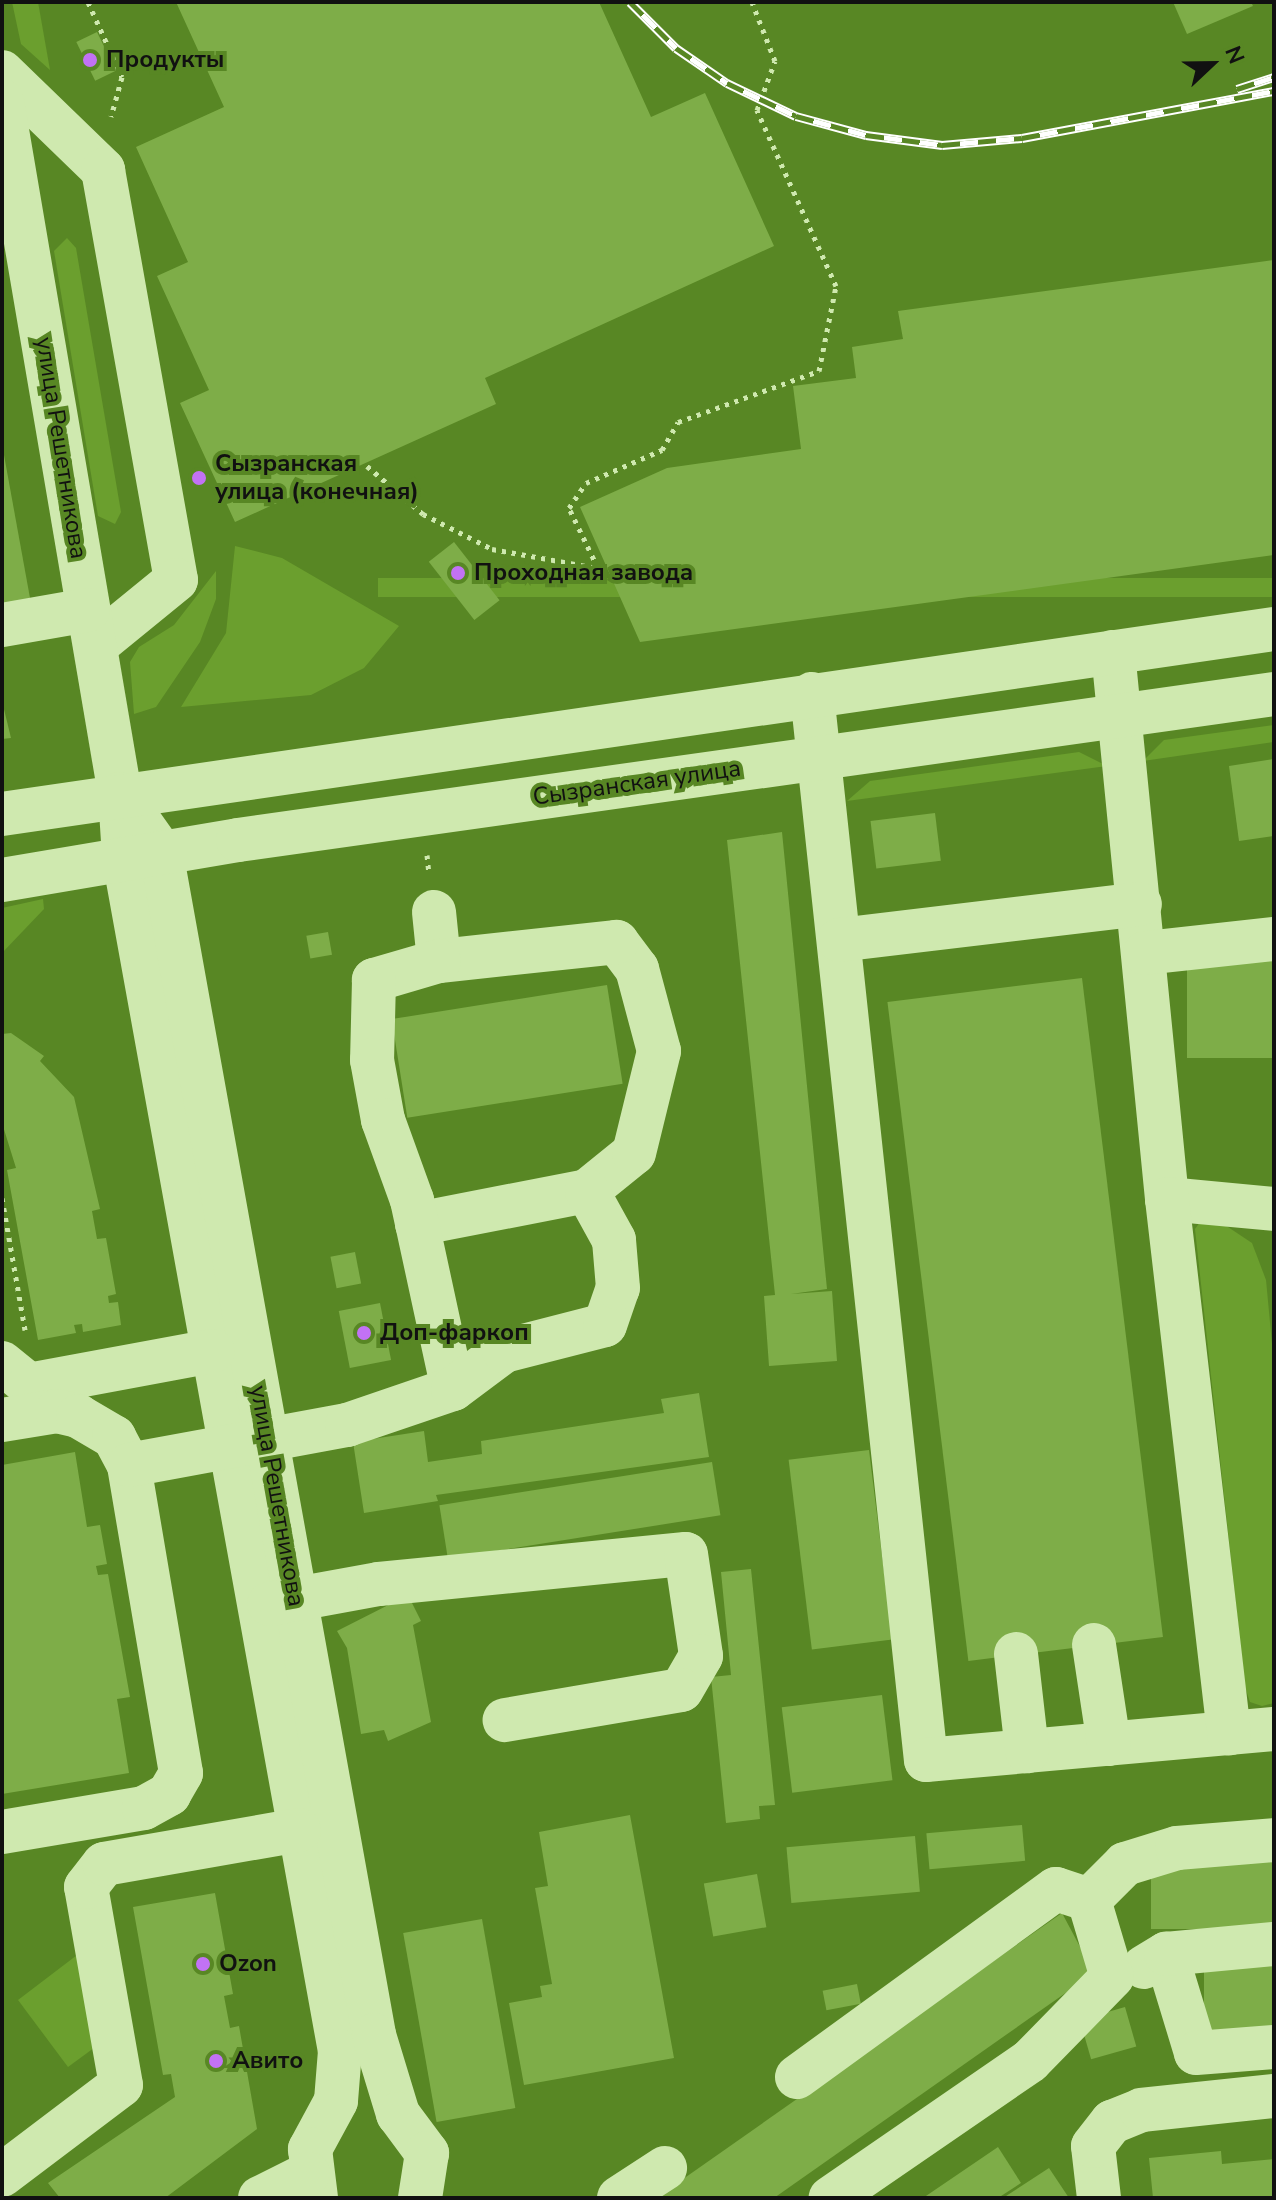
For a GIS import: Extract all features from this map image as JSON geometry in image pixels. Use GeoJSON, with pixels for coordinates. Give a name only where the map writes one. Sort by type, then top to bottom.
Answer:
{"type":"FeatureCollection","features":[{"type":"Feature","properties":{"kind":"street"},"geometry":{"type":"LineString","coordinates":[[2,72],[103,170],[176,580],[92,628],[2,625]]}},
{"type":"Feature","properties":{"kind":"street","name":"улица Решетникова"},"geometry":{"type":"LineString","coordinates":[[2,101],[6,148],[120,794],[142,855],[277,1602],[380,2064],[398,2114],[427,2153],[420,2198]]}},
{"type":"Feature","properties":{"kind":"street"},"geometry":{"type":"LineString","coordinates":[[2,814],[120,794],[1274,629]]}},
{"type":"Feature","properties":{"kind":"street"},"geometry":{"type":"LineString","coordinates":[[1113,652],[1167,1199],[1229,1733]]}},
{"type":"Feature","properties":{"kind":"street"},"geometry":{"type":"LineString","coordinates":[[812,694],[822,757],[926,1760],[1274,1729]]}},
{"type":"Feature","properties":{"kind":"street","name":"Сызранская улица"},"geometry":{"type":"LineString","coordinates":[[2,880],[142,855],[1274,694]]}},
{"type":"Feature","properties":{"kind":"street","name":"улица Решетникова"},"geometry":{"type":"LineString","coordinates":[[142,855],[213,1351],[249,1444]]}},
{"type":"Feature","properties":{"kind":"street"},"geometry":{"type":"LineString","coordinates":[[839,940],[1140,904]]}},
{"type":"Feature","properties":{"kind":"street"},"geometry":{"type":"LineString","coordinates":[[434,912],[439,961]]}},
{"type":"Feature","properties":{"kind":"street"},"geometry":{"type":"LineString","coordinates":[[1145,953],[1274,939]]}},
{"type":"Feature","properties":{"kind":"street"},"geometry":{"type":"LineString","coordinates":[[417,1224],[587,1191],[634,1153],[647,1112],[659,1051],[637,969],[617,942],[439,961],[374,980],[372,1060],[417,1224],[453,1389]]}},
{"type":"Feature","properties":{"kind":"street"},"geometry":{"type":"LineString","coordinates":[[129,1465],[347,1425],[453,1389],[504,1351],[605,1325],[618,1288],[614,1240],[587,1191]]}},
{"type":"Feature","properties":{"kind":"street"},"geometry":{"type":"LineString","coordinates":[[1167,1199],[1274,1209]]}},
{"type":"Feature","properties":{"kind":"street"},"geometry":{"type":"LineString","coordinates":[[15,1354],[29,1385],[213,1351]]}},
{"type":"Feature","properties":{"kind":"street"},"geometry":{"type":"LineString","coordinates":[[2,1420],[57,1411],[78,1416],[114,1437],[129,1465],[181,1773],[169,1794],[144,1808],[2,1832]]}},
{"type":"Feature","properties":{"kind":"street"},"geometry":{"type":"LineString","coordinates":[[277,1602],[686,1554],[701,1656],[681,1690],[505,1720]]}},
{"type":"Feature","properties":{"kind":"street","name":"улица Решетникова"},"geometry":{"type":"LineString","coordinates":[[277,1602],[299,1830],[341,2079],[310,2149],[312,2186]]}},
{"type":"Feature","properties":{"kind":"street"},"geometry":{"type":"LineString","coordinates":[[1094,1645],[1109,1744]]}},
{"type":"Feature","properties":{"kind":"street"},"geometry":{"type":"LineString","coordinates":[[1016,1654],[1027,1751]]}},
{"type":"Feature","properties":{"kind":"street"},"geometry":{"type":"LineString","coordinates":[[2,2175],[121,2085],[86,1887],[104,1864],[299,1830]]}},
{"type":"Feature","properties":{"kind":"street"},"geometry":{"type":"LineString","coordinates":[[1089,1900],[1125,1864],[1177,1848],[1274,1840]]}},
{"type":"Feature","properties":{"kind":"street"},"geometry":{"type":"LineString","coordinates":[[797,2077],[1056,1889],[1089,1900]]}},
{"type":"Feature","properties":{"kind":"street"},"geometry":{"type":"LineString","coordinates":[[1089,1900],[1112,1977]]}},
{"type":"Feature","properties":{"kind":"street"},"geometry":{"type":"LineString","coordinates":[[831,2198],[1030,2061],[1112,1977],[1166,1954],[1274,1944]]}},
{"type":"Feature","properties":{"kind":"street"},"geometry":{"type":"LineString","coordinates":[[1166,1954],[1196,2053],[1274,2047]]}},
{"type":"Feature","properties":{"kind":"street"},"geometry":{"type":"LineString","coordinates":[[1099,2198],[1093,2146],[1112,2122],[1141,2110],[1274,2096]]}},
{"type":"Feature","properties":{"kind":"street"},"geometry":{"type":"LineString","coordinates":[[619,2198],[665,2168]]}},
{"type":"Feature","properties":{"kind":"street"},"geometry":{"type":"LineString","coordinates":[[260,2198],[312,2186]]}},
{"type":"Feature","properties":{"kind":"path"},"geometry":{"type":"LineString","coordinates":[[88,2],[122,77],[111,117]]}},
{"type":"Feature","properties":{"kind":"path"},"geometry":{"type":"LineString","coordinates":[[367,466],[423,514],[492,549],[598,568],[569,508],[586,483],[662,450],[678,422],[819,371],[836,286],[757,110],[775,61],[752,2]]}},
{"type":"Feature","properties":{"kind":"path"},"geometry":{"type":"LineString","coordinates":[[2,1198],[15,1354]]}},
{"type":"Feature","properties":{"kind":"green space"},"geometry":{"type":"Polygon","coordinates":[[[12,2],[38,2],[50,70],[21,44],[12,2]]]}},
{"type":"Feature","properties":{"kind":"green space"},"geometry":{"type":"Polygon","coordinates":[[[67,238],[76,248],[121,512],[115,524],[98,516],[54,251],[67,238]]]}},
{"type":"Feature","properties":{"kind":"green space"},"geometry":{"type":"Polygon","coordinates":[[[235,546],[282,558],[399,626],[364,668],[311,695],[181,707],[226,633],[235,546]]]}},
{"type":"Feature","properties":{"kind":"green space"},"geometry":{"type":"Polygon","coordinates":[[[216,571],[216,599],[200,642],[156,707],[134,714],[130,662],[139,647],[174,625],[216,571]]]}},
{"type":"Feature","properties":{"kind":"green space"},"geometry":{"type":"Polygon","coordinates":[[[378,578],[1274,578],[1274,597],[378,597],[378,578]]]}},
{"type":"Feature","properties":{"kind":"green space"},"geometry":{"type":"Polygon","coordinates":[[[1274,725],[1274,742],[1143,761],[1164,740],[1274,725]]]}},
{"type":"Feature","properties":{"kind":"green space"},"geometry":{"type":"Polygon","coordinates":[[[1079,752],[1107,766],[847,801],[870,781],[1079,752]]]}},
{"type":"Feature","properties":{"kind":"green space"},"geometry":{"type":"Polygon","coordinates":[[[43,899],[44,909],[2,953],[2,908],[43,899]]]}},
{"type":"Feature","properties":{"kind":"green space"},"geometry":{"type":"Polygon","coordinates":[[[1200,1222],[1222,1223],[1252,1243],[1266,1280],[1274,1365],[1274,1703],[1262,1706],[1250,1702],[1245,1687],[1195,1229],[1200,1222]]]}},
{"type":"Feature","properties":{"kind":"green space"},"geometry":{"type":"Polygon","coordinates":[[[81,1952],[98,2045],[68,2067],[18,2000],[81,1952]]]}},
{"type":"Feature","properties":{"kind":"building"},"geometry":{"type":"Polygon","coordinates":[[[176,2],[599,2],[651,117],[705,93],[774,246],[485,378],[496,404],[235,522],[180,403],[209,390],[157,276],[188,262],[136,147],[224,107],[176,2]]]}},
{"type":"Feature","properties":{"kind":"building"},"geometry":{"type":"Polygon","coordinates":[[[1173,2],[1251,2],[1253,6],[1187,34],[1173,2]]]}},
{"type":"Feature","properties":{"kind":"building"},"geometry":{"type":"Polygon","coordinates":[[[97,32],[116,71],[95,81],[76,42],[97,32]]]}},
{"type":"Feature","properties":{"kind":"building"},"geometry":{"type":"Polygon","coordinates":[[[1274,260],[1274,555],[640,642],[580,507],[667,468],[801,449],[793,386],[856,378],[852,347],[903,339],[898,311],[1274,260]]]}},
{"type":"Feature","properties":{"kind":"building"},"geometry":{"type":"Polygon","coordinates":[[[2,444],[32,609],[2,614],[2,444]]]}},
{"type":"Feature","properties":{"kind":"building","name":"Проходная завода"},"geometry":{"type":"Polygon","coordinates":[[[454,542],[500,600],[474,620],[429,562],[454,542]]]}},
{"type":"Feature","properties":{"kind":"building"},"geometry":{"type":"Polygon","coordinates":[[[2,701],[11,738],[2,739],[2,701]]]}},
{"type":"Feature","properties":{"kind":"building"},"geometry":{"type":"Polygon","coordinates":[[[1274,759],[1274,836],[1239,841],[1229,766],[1274,759]]]}},
{"type":"Feature","properties":{"kind":"building"},"geometry":{"type":"Polygon","coordinates":[[[935,813],[941,861],[876,869],[870,821],[935,813]]]}},
{"type":"Feature","properties":{"kind":"building"},"geometry":{"type":"Polygon","coordinates":[[[782,832],[827,1289],[791,1294],[832,1291],[837,1361],[769,1366],[764,1296],[775,1295],[727,840],[782,832]]]}},
{"type":"Feature","properties":{"kind":"building"},"geometry":{"type":"Polygon","coordinates":[[[328,932],[332,955],[310,958],[306,936],[328,932]]]}},
{"type":"Feature","properties":{"kind":"building"},"geometry":{"type":"Polygon","coordinates":[[[1187,953],[1274,953],[1274,1058],[1187,1058],[1187,953]]]}},
{"type":"Feature","properties":{"kind":"building"},"geometry":{"type":"Polygon","coordinates":[[[1082,978],[1163,1637],[968,1661],[887,1002],[1082,978]]]}},
{"type":"Feature","properties":{"kind":"building"},"geometry":{"type":"Polygon","coordinates":[[[607,985],[623,1084],[407,1118],[392,1019],[607,985]]]}},
{"type":"Feature","properties":{"kind":"building"},"geometry":{"type":"Polygon","coordinates":[[[11,1033],[44,1056],[40,1061],[74,1097],[100,1209],[92,1211],[97,1239],[106,1238],[116,1294],[108,1296],[109,1303],[118,1302],[121,1325],[83,1332],[82,1324],[74,1325],[76,1333],[38,1340],[7,1170],[16,1168],[2,1123],[2,1034],[11,1033]]]}},
{"type":"Feature","properties":{"kind":"building"},"geometry":{"type":"Polygon","coordinates":[[[355,1252],[361,1283],[337,1288],[330,1257],[355,1252]]]}},
{"type":"Feature","properties":{"kind":"building"},"geometry":{"type":"Polygon","coordinates":[[[380,1303],[391,1360],[350,1368],[339,1311],[380,1303]]]}},
{"type":"Feature","properties":{"kind":"building"},"geometry":{"type":"Polygon","coordinates":[[[699,1393],[709,1457],[436,1495],[438,1501],[364,1513],[353,1442],[424,1431],[428,1462],[482,1454],[481,1441],[664,1413],[661,1399],[699,1393]]]}},
{"type":"Feature","properties":{"kind":"building"},"geometry":{"type":"Polygon","coordinates":[[[869,1450],[892,1640],[812,1649],[789,1460],[869,1450]]]}},
{"type":"Feature","properties":{"kind":"building"},"geometry":{"type":"Polygon","coordinates":[[[75,1452],[87,1527],[100,1525],[107,1564],[96,1566],[98,1575],[108,1574],[130,1697],[117,1699],[129,1773],[2,1794],[2,1465],[75,1452]]]}},
{"type":"Feature","properties":{"kind":"building"},"geometry":{"type":"Polygon","coordinates":[[[712,1462],[720,1515],[448,1559],[439,1505],[712,1462]]]}},
{"type":"Feature","properties":{"kind":"building"},"geometry":{"type":"Polygon","coordinates":[[[751,1569],[775,1805],[759,1806],[760,1819],[726,1823],[711,1677],[731,1675],[721,1572],[751,1569]]]}},
{"type":"Feature","properties":{"kind":"building"},"geometry":{"type":"Polygon","coordinates":[[[408,1595],[421,1621],[413,1625],[431,1722],[388,1741],[384,1730],[361,1734],[347,1648],[337,1631],[408,1595]]]}},
{"type":"Feature","properties":{"kind":"building"},"geometry":{"type":"Polygon","coordinates":[[[882,1695],[892,1780],[792,1793],[782,1707],[882,1695]]]}},
{"type":"Feature","properties":{"kind":"building"},"geometry":{"type":"Polygon","coordinates":[[[630,1815],[674,2058],[524,2085],[509,2003],[542,1997],[540,1986],[552,1984],[535,1888],[548,1886],[539,1832],[630,1815]]]}},
{"type":"Feature","properties":{"kind":"building"},"geometry":{"type":"Polygon","coordinates":[[[1022,1825],[1025,1861],[930,1869],[926,1833],[1022,1825]]]}},
{"type":"Feature","properties":{"kind":"building"},"geometry":{"type":"Polygon","coordinates":[[[915,1836],[920,1892],[791,1903],[786,1847],[915,1836]]]}},
{"type":"Feature","properties":{"kind":"building"},"geometry":{"type":"Polygon","coordinates":[[[1151,1861],[1274,1861],[1274,1929],[1151,1929],[1151,1861]]]}},
{"type":"Feature","properties":{"kind":"building"},"geometry":{"type":"Polygon","coordinates":[[[757,1874],[766,1927],[713,1937],[704,1883],[757,1874]]]}},
{"type":"Feature","properties":{"kind":"building"},"geometry":{"type":"Polygon","coordinates":[[[215,1893],[233,1994],[224,1996],[230,2028],[239,2026],[257,2129],[165,2198],[60,2198],[48,2183],[175,2097],[171,2074],[163,2075],[133,1907],[215,1893]]]}},
{"type":"Feature","properties":{"kind":"building"},"geometry":{"type":"Polygon","coordinates":[[[1062,1913],[1094,1973],[774,2198],[656,2198],[1062,1913]]]}},
{"type":"Feature","properties":{"kind":"building"},"geometry":{"type":"Polygon","coordinates":[[[482,1919],[515,2108],[437,2122],[403,1933],[482,1919]]]}},
{"type":"Feature","properties":{"kind":"building"},"geometry":{"type":"Polygon","coordinates":[[[1204,1962],[1274,1962],[1274,2030],[1204,2030],[1204,1962]]]}},
{"type":"Feature","properties":{"kind":"building"},"geometry":{"type":"Polygon","coordinates":[[[857,1984],[861,2004],[826,2010],[823,1991],[857,1984]]]}},
{"type":"Feature","properties":{"kind":"building"},"geometry":{"type":"Polygon","coordinates":[[[1125,2007],[1136,2046],[1091,2059],[1080,2020],[1125,2007]]]}},
{"type":"Feature","properties":{"kind":"building"},"geometry":{"type":"Polygon","coordinates":[[[998,2147],[1021,2183],[998,2198],[923,2198],[998,2147]]]}},
{"type":"Feature","properties":{"kind":"building"},"geometry":{"type":"Polygon","coordinates":[[[1221,2151],[1222,2164],[1274,2159],[1274,2198],[1153,2198],[1149,2158],[1221,2151]]]}},
{"type":"Feature","properties":{"kind":"building"},"geometry":{"type":"Polygon","coordinates":[[[1049,2168],[1069,2198],[1003,2198],[1049,2168]]]}},
{"type":"Feature","properties":{"kind":"railway"},"geometry":{"type":"LineString","coordinates":[[630,2],[676,48],[727,83],[796,116],[866,135],[942,145],[1022,138],[1274,91]]}},
{"type":"Feature","properties":{"kind":"railway"},"geometry":{"type":"LineString","coordinates":[[1237,89],[1274,77]]}},
{"type":"Feature","properties":{"kind":"place","name":"Продукты"},"geometry":{"type":"Point","coordinates":[90,60]}},
{"type":"Feature","properties":{"kind":"place","name":"Сызранская улица (конечная)"},"geometry":{"type":"Point","coordinates":[199,478]}},
{"type":"Feature","properties":{"kind":"place","name":"Проходная завода"},"geometry":{"type":"Point","coordinates":[458,573]}},
{"type":"Feature","properties":{"kind":"place","name":"Доп-фаркоп"},"geometry":{"type":"Point","coordinates":[364,1333]}},
{"type":"Feature","properties":{"kind":"place","name":"Ozon"},"geometry":{"type":"Point","coordinates":[203,1964]}},
{"type":"Feature","properties":{"kind":"place","name":"Авито"},"geometry":{"type":"Point","coordinates":[216,2061]}}]}
